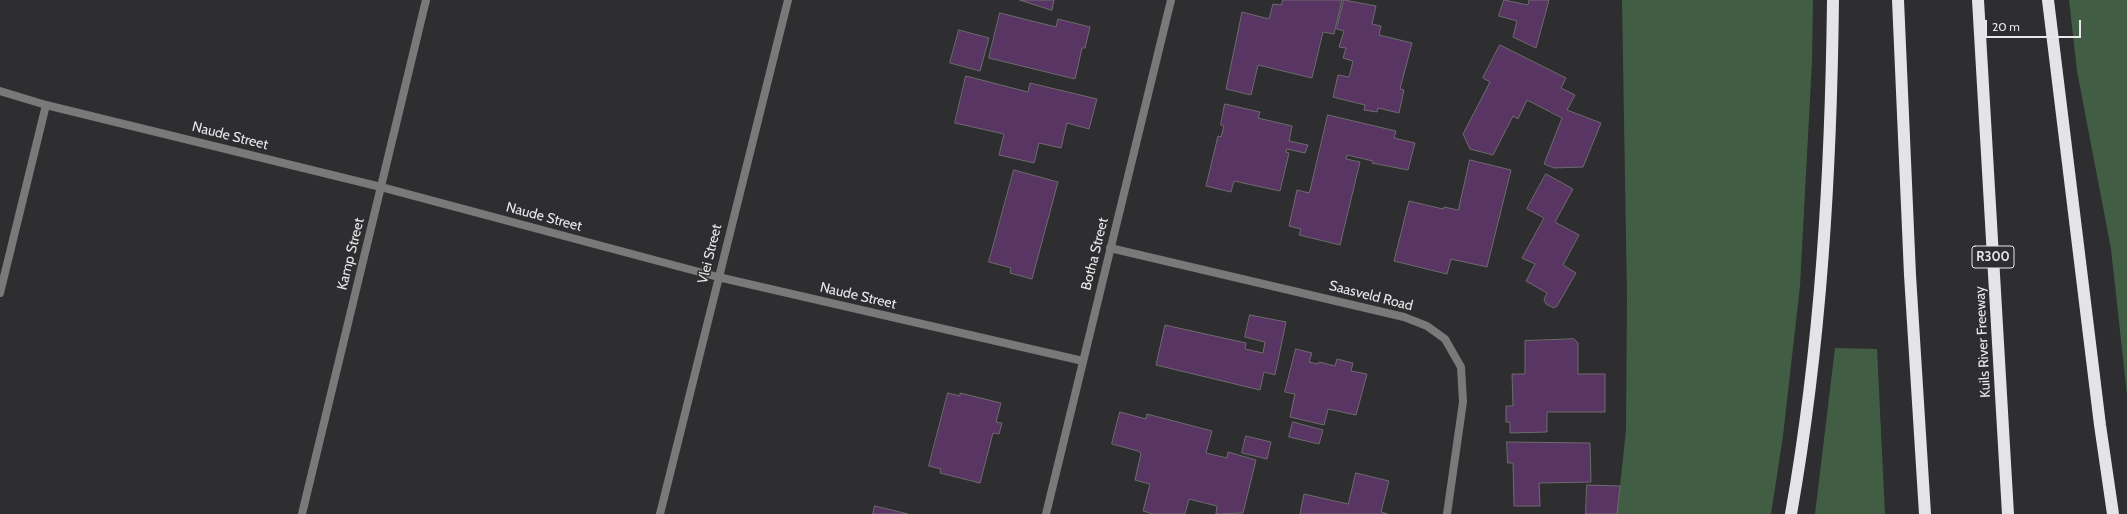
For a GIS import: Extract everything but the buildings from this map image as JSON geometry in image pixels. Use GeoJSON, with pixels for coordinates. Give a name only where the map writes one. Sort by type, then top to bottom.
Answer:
{"type":"FeatureCollection","features":[{"type":"Feature","properties":{"kind":"highway"},"geometry":{"type":"LineString","coordinates":[[1791,514],[1815,351],[1832,112],[1833,0]]}},
{"type":"Feature","properties":{"kind":"highway"},"geometry":{"type":"LineString","coordinates":[[1898,0],[1910,275],[1925,514]]}},
{"type":"Feature","properties":{"kind":"highway","name":"Kuils River Freeway"},"geometry":{"type":"LineString","coordinates":[[1978,0],[2008,514]]}},
{"type":"Feature","properties":{"kind":"highway"},"geometry":{"type":"LineString","coordinates":[[2048,0],[2098,410],[2113,514]]}},
{"type":"Feature","properties":{"kind":"street","name":"Kamp Street"},"geometry":{"type":"LineString","coordinates":[[302,514],[426,0]]}},
{"type":"Feature","properties":{"kind":"street","name":"Vlei Street"},"geometry":{"type":"LineString","coordinates":[[660,514],[788,0]]}},
{"type":"Feature","properties":{"kind":"street","name":"Botha Street"},"geometry":{"type":"LineString","coordinates":[[1046,514],[1171,0]]}},
{"type":"Feature","properties":{"kind":"street","name":"Naude Street"},"geometry":{"type":"LineString","coordinates":[[0,91],[46,105],[381,187],[718,277],[1083,361]]}},
{"type":"Feature","properties":{"kind":"street"},"geometry":{"type":"LineString","coordinates":[[0,293],[46,105]]}},
{"type":"Feature","properties":{"kind":"street","name":"Saasveld Road"},"geometry":{"type":"LineString","coordinates":[[1110,248],[1404,317],[1427,326],[1445,339],[1461,367],[1463,402],[1447,514]]}},
{"type":"Feature","properties":{"kind":"green space"},"geometry":{"type":"Polygon","coordinates":[[[1622,0],[1813,0],[1812,61],[1800,286],[1783,436],[1771,514],[1617,514],[1626,430],[1627,297],[1622,0]]]}},
{"type":"Feature","properties":{"kind":"green space"},"geometry":{"type":"Polygon","coordinates":[[[2069,0],[2127,0],[2127,395],[2111,249],[2077,71],[2069,0]]]}},
{"type":"Feature","properties":{"kind":"green space"},"geometry":{"type":"Polygon","coordinates":[[[1835,348],[1877,349],[1885,514],[1815,514],[1835,348]]]}}]}
